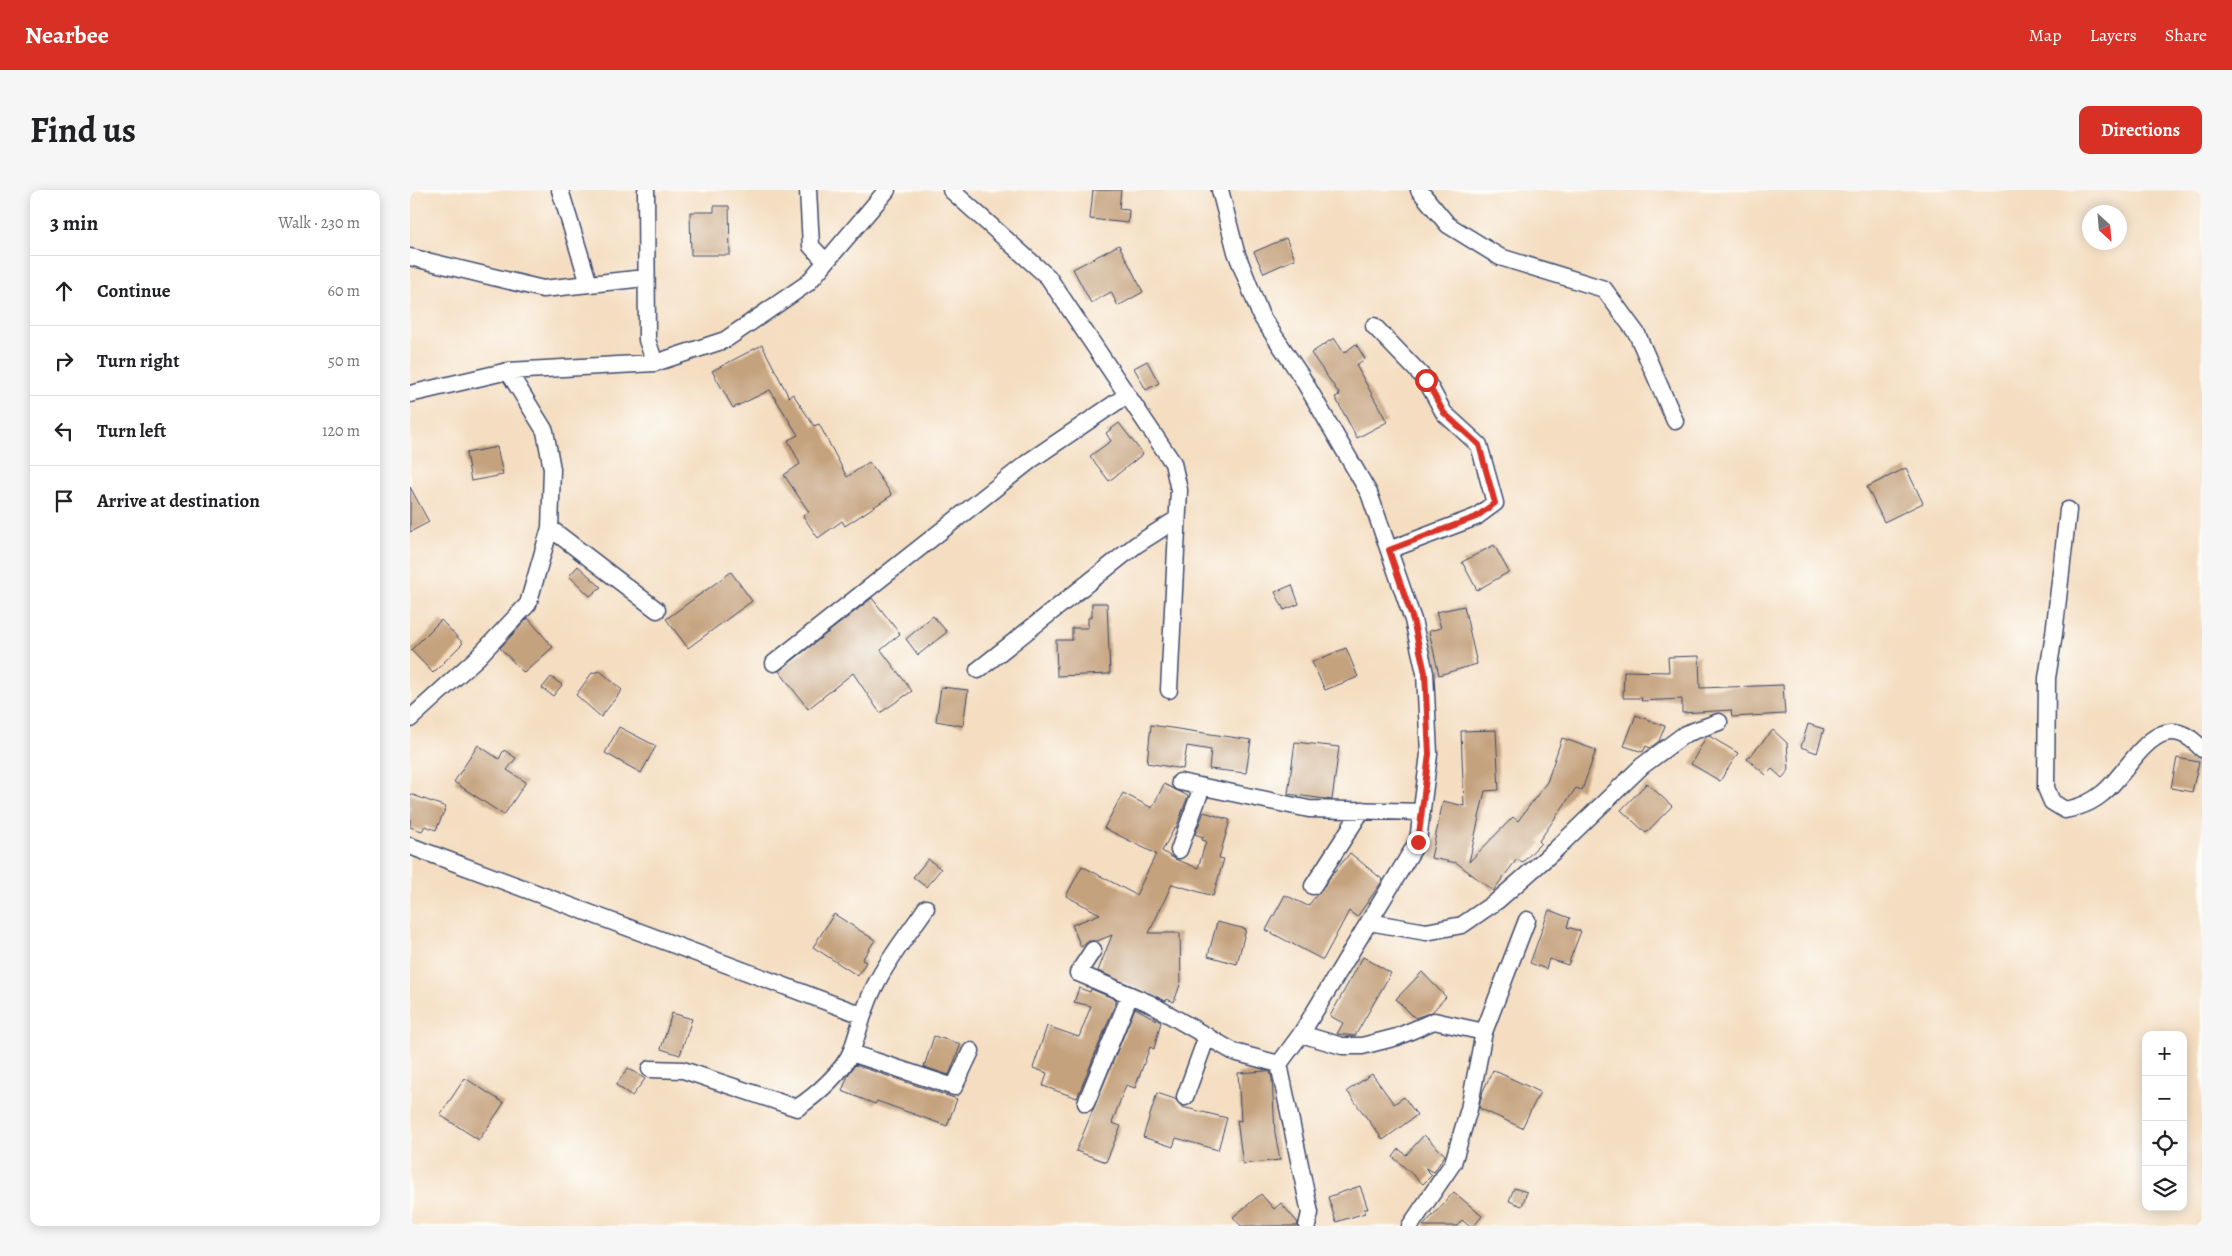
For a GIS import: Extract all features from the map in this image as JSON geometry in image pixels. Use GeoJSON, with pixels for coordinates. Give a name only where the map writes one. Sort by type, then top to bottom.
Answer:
{"type":"FeatureCollection","features":[{"type":"Feature","properties":{"kind":"street"},"geometry":{"type":"LineString","coordinates":[[560,190],[589,284]]}},
{"type":"Feature","properties":{"kind":"street"},"geometry":{"type":"LineString","coordinates":[[646,190],[645,278],[647,340],[655,363]]}},
{"type":"Feature","properties":{"kind":"street"},"geometry":{"type":"LineString","coordinates":[[808,190],[812,246],[826,262]]}},
{"type":"Feature","properties":{"kind":"street"},"geometry":{"type":"LineString","coordinates":[[410,394],[508,371],[655,363],[725,340],[808,282],[887,190]]}},
{"type":"Feature","properties":{"kind":"street"},"geometry":{"type":"LineString","coordinates":[[951,190],[1048,277],[1173,463],[1179,490],[1169,690]]}},
{"type":"Feature","properties":{"kind":"street"},"geometry":{"type":"LineString","coordinates":[[1220,190],[1236,252],[1261,316],[1300,376],[1369,493],[1413,620],[1425,673],[1429,754],[1418,842],[1301,1034],[1279,1064],[1310,1213],[1307,1226]]}},
{"type":"Feature","properties":{"kind":"street"},"geometry":{"type":"LineString","coordinates":[[1419,190],[1448,225],[1500,257],[1604,289],[1636,334],[1675,421]]}},
{"type":"Feature","properties":{"kind":"street"},"geometry":{"type":"LineString","coordinates":[[410,257],[543,289],[645,278]]}},
{"type":"Feature","properties":{"kind":"street"},"geometry":{"type":"LineString","coordinates":[[1374,326],[1426,380],[1444,413],[1479,445],[1495,503],[1476,517],[1389,550]]}},
{"type":"Feature","properties":{"kind":"street"},"geometry":{"type":"LineString","coordinates":[[410,718],[478,657],[528,604],[550,528],[552,469],[545,431],[508,371]]}},
{"type":"Feature","properties":{"kind":"street"},"geometry":{"type":"LineString","coordinates":[[774,663],[1031,460],[1127,395]]}},
{"type":"Feature","properties":{"kind":"street"},"geometry":{"type":"LineString","coordinates":[[2068,510],[2047,678],[2046,788],[2052,802],[2065,810],[2087,805],[2105,792],[2144,745],[2159,734],[2176,731],[2196,742],[2202,749]]}},
{"type":"Feature","properties":{"kind":"street"},"geometry":{"type":"LineString","coordinates":[[978,670],[1136,544],[1177,519]]}},
{"type":"Feature","properties":{"kind":"street"},"geometry":{"type":"LineString","coordinates":[[550,528],[657,610]]}},
{"type":"Feature","properties":{"kind":"street"},"geometry":{"type":"LineString","coordinates":[[1369,922],[1426,932],[1462,925],[1497,901],[1554,851],[1642,766],[1686,734],[1720,722]]}},
{"type":"Feature","properties":{"kind":"street"},"geometry":{"type":"LineString","coordinates":[[1180,782],[1310,809],[1422,812]]}},
{"type":"Feature","properties":{"kind":"street"},"geometry":{"type":"LineString","coordinates":[[1179,850],[1202,787]]}},
{"type":"Feature","properties":{"kind":"street"},"geometry":{"type":"LineString","coordinates":[[1313,886],[1362,810]]}},
{"type":"Feature","properties":{"kind":"street"},"geometry":{"type":"LineString","coordinates":[[410,846],[862,1015]]}},
{"type":"Feature","properties":{"kind":"street"},"geometry":{"type":"LineString","coordinates":[[650,1069],[683,1070],[797,1108],[814,1097],[833,1078],[851,1053],[862,1015],[877,981],[926,908]]}},
{"type":"Feature","properties":{"kind":"street"},"geometry":{"type":"LineString","coordinates":[[1410,1226],[1453,1163],[1469,1109],[1484,1032],[1526,920]]}},
{"type":"Feature","properties":{"kind":"street"},"geometry":{"type":"LineString","coordinates":[[1092,950],[1078,973],[1149,1004],[1234,1052],[1279,1064]]}},
{"type":"Feature","properties":{"kind":"street"},"geometry":{"type":"LineString","coordinates":[[1086,1103],[1130,995]]}},
{"type":"Feature","properties":{"kind":"street"},"geometry":{"type":"LineString","coordinates":[[1301,1034],[1342,1046],[1362,1046],[1397,1037],[1434,1021],[1484,1032]]}},
{"type":"Feature","properties":{"kind":"street"},"geometry":{"type":"LineString","coordinates":[[1185,1097],[1206,1036]]}},
{"type":"Feature","properties":{"kind":"street"},"geometry":{"type":"LineString","coordinates":[[851,1053],[954,1087],[971,1051]]}},
{"type":"Feature","properties":{"kind":"building"},"geometry":{"type":"Polygon","coordinates":[[[1093,190],[1121,190],[1119,209],[1129,210],[1128,223],[1090,219],[1093,190]]]}},
{"type":"Feature","properties":{"kind":"building"},"geometry":{"type":"Polygon","coordinates":[[[714,206],[729,206],[730,255],[691,255],[690,212],[714,212],[714,206]]]}},
{"type":"Feature","properties":{"kind":"building"},"geometry":{"type":"Polygon","coordinates":[[[1286,238],[1295,259],[1264,273],[1254,252],[1286,238]]]}},
{"type":"Feature","properties":{"kind":"building"},"geometry":{"type":"Polygon","coordinates":[[[1119,245],[1143,292],[1118,306],[1111,292],[1091,303],[1073,269],[1119,245]]]}},
{"type":"Feature","properties":{"kind":"building"},"geometry":{"type":"Polygon","coordinates":[[[1334,338],[1344,353],[1356,344],[1365,359],[1356,365],[1387,422],[1357,438],[1335,397],[1340,395],[1311,353],[1334,338]]]}},
{"type":"Feature","properties":{"kind":"building"},"geometry":{"type":"Polygon","coordinates":[[[762,345],[789,397],[793,394],[814,426],[819,424],[847,477],[869,462],[892,495],[845,526],[842,521],[818,538],[803,516],[809,512],[784,475],[800,464],[788,440],[798,435],[770,390],[733,408],[712,371],[762,345]]]}},
{"type":"Feature","properties":{"kind":"building"},"geometry":{"type":"Polygon","coordinates":[[[1147,361],[1159,383],[1146,390],[1134,368],[1147,361]]]}},
{"type":"Feature","properties":{"kind":"building"},"geometry":{"type":"Polygon","coordinates":[[[1119,423],[1143,454],[1109,481],[1090,456],[1111,441],[1106,433],[1119,423]]]}},
{"type":"Feature","properties":{"kind":"building"},"geometry":{"type":"Polygon","coordinates":[[[497,447],[503,475],[471,481],[466,453],[497,447]]]}},
{"type":"Feature","properties":{"kind":"building"},"geometry":{"type":"Polygon","coordinates":[[[1906,468],[1923,503],[1884,522],[1867,487],[1906,468]]]}},
{"type":"Feature","properties":{"kind":"building"},"geometry":{"type":"Polygon","coordinates":[[[410,487],[429,522],[410,532],[410,487]]]}},
{"type":"Feature","properties":{"kind":"building"},"geometry":{"type":"Polygon","coordinates":[[[1494,545],[1509,572],[1477,590],[1462,562],[1494,545]]]}},
{"type":"Feature","properties":{"kind":"building"},"geometry":{"type":"Polygon","coordinates":[[[578,566],[601,587],[590,596],[569,576],[578,566]]]}},
{"type":"Feature","properties":{"kind":"building"},"geometry":{"type":"Polygon","coordinates":[[[731,572],[752,601],[688,648],[666,619],[731,572]]]}},
{"type":"Feature","properties":{"kind":"building"},"geometry":{"type":"Polygon","coordinates":[[[1292,585],[1299,604],[1284,610],[1275,592],[1292,585]]]}},
{"type":"Feature","properties":{"kind":"building"},"geometry":{"type":"Polygon","coordinates":[[[872,598],[900,634],[881,650],[912,691],[880,713],[853,673],[808,709],[779,671],[872,598]]]}},
{"type":"Feature","properties":{"kind":"building"},"geometry":{"type":"Polygon","coordinates":[[[1092,603],[1107,603],[1110,674],[1057,676],[1056,640],[1072,640],[1072,628],[1088,628],[1088,618],[1092,617],[1092,603]]]}},
{"type":"Feature","properties":{"kind":"building"},"geometry":{"type":"Polygon","coordinates":[[[1464,606],[1477,664],[1439,675],[1429,631],[1441,628],[1436,612],[1464,606]]]}},
{"type":"Feature","properties":{"kind":"building"},"geometry":{"type":"Polygon","coordinates":[[[933,616],[947,632],[918,655],[906,639],[933,616]]]}},
{"type":"Feature","properties":{"kind":"building"},"geometry":{"type":"Polygon","coordinates":[[[528,618],[553,647],[524,673],[500,648],[528,618]]]}},
{"type":"Feature","properties":{"kind":"building"},"geometry":{"type":"Polygon","coordinates":[[[441,620],[463,643],[433,673],[411,650],[441,620]]]}},
{"type":"Feature","properties":{"kind":"building"},"geometry":{"type":"Polygon","coordinates":[[[1346,648],[1358,677],[1325,690],[1312,662],[1346,648]]]}},
{"type":"Feature","properties":{"kind":"building"},"geometry":{"type":"Polygon","coordinates":[[[1699,656],[1700,688],[1783,685],[1785,714],[1732,717],[1731,710],[1682,713],[1682,699],[1641,701],[1642,698],[1623,698],[1624,671],[1669,672],[1668,657],[1699,656]]]}},
{"type":"Feature","properties":{"kind":"building"},"geometry":{"type":"Polygon","coordinates":[[[600,671],[622,690],[601,717],[576,695],[592,673],[600,671]]]}},
{"type":"Feature","properties":{"kind":"building"},"geometry":{"type":"Polygon","coordinates":[[[551,677],[562,685],[553,696],[542,688],[551,677]]]}},
{"type":"Feature","properties":{"kind":"building"},"geometry":{"type":"Polygon","coordinates":[[[941,687],[968,690],[963,726],[936,721],[941,687]]]}},
{"type":"Feature","properties":{"kind":"building"},"geometry":{"type":"Polygon","coordinates":[[[1636,715],[1665,726],[1659,741],[1650,748],[1646,746],[1643,752],[1624,746],[1636,715]]]}},
{"type":"Feature","properties":{"kind":"building"},"geometry":{"type":"Polygon","coordinates":[[[1808,724],[1824,729],[1817,753],[1801,747],[1808,724]]]}},
{"type":"Feature","properties":{"kind":"building"},"geometry":{"type":"Polygon","coordinates":[[[1151,725],[1251,740],[1246,773],[1209,769],[1211,750],[1187,746],[1183,769],[1147,763],[1151,725]]]}},
{"type":"Feature","properties":{"kind":"building"},"geometry":{"type":"Polygon","coordinates":[[[619,727],[656,746],[641,773],[605,753],[619,727]]]}},
{"type":"Feature","properties":{"kind":"building"},"geometry":{"type":"Polygon","coordinates":[[[1496,730],[1499,790],[1485,791],[1469,862],[1513,817],[1518,821],[1547,782],[1562,738],[1596,750],[1582,790],[1576,788],[1539,841],[1541,843],[1522,863],[1517,859],[1493,891],[1457,863],[1431,858],[1443,801],[1464,806],[1461,731],[1496,730]]]}},
{"type":"Feature","properties":{"kind":"building"},"geometry":{"type":"Polygon","coordinates":[[[1773,730],[1787,743],[1789,770],[1782,778],[1772,769],[1766,775],[1747,759],[1773,730]]]}},
{"type":"Feature","properties":{"kind":"building"},"geometry":{"type":"Polygon","coordinates":[[[1709,736],[1738,753],[1720,781],[1691,764],[1706,737],[1709,736]]]}},
{"type":"Feature","properties":{"kind":"building"},"geometry":{"type":"Polygon","coordinates":[[[1295,742],[1339,747],[1332,800],[1288,794],[1295,742]]]}},
{"type":"Feature","properties":{"kind":"building"},"geometry":{"type":"Polygon","coordinates":[[[478,745],[499,759],[504,750],[516,758],[507,770],[526,782],[504,815],[454,782],[478,745]]]}},
{"type":"Feature","properties":{"kind":"building"},"geometry":{"type":"Polygon","coordinates":[[[2177,758],[2199,762],[2192,792],[2171,788],[2177,758]]]}},
{"type":"Feature","properties":{"kind":"building"},"geometry":{"type":"Polygon","coordinates":[[[1647,783],[1672,806],[1646,833],[1621,810],[1647,783]]]}},
{"type":"Feature","properties":{"kind":"building"},"geometry":{"type":"Polygon","coordinates":[[[1164,784],[1188,796],[1176,828],[1162,851],[1175,859],[1198,868],[1206,841],[1202,840],[1203,837],[1195,834],[1204,812],[1230,820],[1219,858],[1224,859],[1213,896],[1172,884],[1149,933],[1180,933],[1181,982],[1174,1002],[1167,999],[1166,1001],[1098,971],[1112,935],[1097,941],[1089,941],[1081,947],[1072,925],[1100,914],[1066,896],[1082,866],[1136,895],[1156,854],[1104,828],[1123,793],[1152,808],[1164,784]]]}},
{"type":"Feature","properties":{"kind":"building"},"geometry":{"type":"Polygon","coordinates":[[[410,794],[446,807],[436,830],[425,826],[422,831],[410,827],[410,794]]]}},
{"type":"Feature","properties":{"kind":"building"},"geometry":{"type":"Polygon","coordinates":[[[1350,853],[1383,880],[1357,917],[1349,911],[1323,960],[1266,930],[1285,895],[1308,906],[1350,853]]]}},
{"type":"Feature","properties":{"kind":"building"},"geometry":{"type":"Polygon","coordinates":[[[928,859],[941,869],[926,887],[913,877],[928,859]]]}},
{"type":"Feature","properties":{"kind":"building"},"geometry":{"type":"Polygon","coordinates":[[[1549,910],[1570,918],[1567,927],[1581,931],[1568,965],[1549,959],[1546,969],[1530,963],[1549,910]]]}},
{"type":"Feature","properties":{"kind":"building"},"geometry":{"type":"Polygon","coordinates":[[[834,914],[875,940],[862,960],[866,962],[858,976],[813,947],[834,914]]]}},
{"type":"Feature","properties":{"kind":"building"},"geometry":{"type":"Polygon","coordinates":[[[1217,922],[1246,929],[1237,964],[1208,956],[1217,922]]]}},
{"type":"Feature","properties":{"kind":"building"},"geometry":{"type":"Polygon","coordinates":[[[1363,957],[1391,973],[1355,1036],[1337,1034],[1343,1023],[1330,1016],[1363,957]]]}},
{"type":"Feature","properties":{"kind":"building"},"geometry":{"type":"Polygon","coordinates":[[[1422,972],[1446,997],[1432,1012],[1415,1018],[1396,999],[1422,972]]]}},
{"type":"Feature","properties":{"kind":"building"},"geometry":{"type":"Polygon","coordinates":[[[1079,988],[1090,992],[1091,989],[1117,1000],[1077,1098],[1043,1086],[1047,1073],[1033,1068],[1047,1026],[1079,1037],[1091,1006],[1074,1002],[1079,988]]]}},
{"type":"Feature","properties":{"kind":"building"},"geometry":{"type":"Polygon","coordinates":[[[1135,1008],[1161,1022],[1154,1049],[1150,1047],[1135,1088],[1126,1085],[1112,1123],[1121,1126],[1106,1162],[1076,1151],[1135,1008]]]}},
{"type":"Feature","properties":{"kind":"building"},"geometry":{"type":"Polygon","coordinates":[[[672,1013],[692,1019],[680,1055],[661,1049],[672,1013]]]}},
{"type":"Feature","properties":{"kind":"building"},"geometry":{"type":"Polygon","coordinates":[[[934,1036],[961,1044],[949,1075],[924,1067],[934,1036]]]}},
{"type":"Feature","properties":{"kind":"building"},"geometry":{"type":"Polygon","coordinates":[[[855,1065],[957,1099],[947,1126],[877,1101],[875,1104],[842,1091],[848,1075],[855,1065]]]}},
{"type":"Feature","properties":{"kind":"building"},"geometry":{"type":"Polygon","coordinates":[[[628,1068],[645,1079],[632,1096],[616,1085],[628,1068]]]}},
{"type":"Feature","properties":{"kind":"building"},"geometry":{"type":"Polygon","coordinates":[[[1493,1070],[1540,1092],[1522,1128],[1479,1108],[1483,1091],[1493,1070]]]}},
{"type":"Feature","properties":{"kind":"building"},"geometry":{"type":"Polygon","coordinates":[[[1270,1072],[1272,1078],[1275,1133],[1280,1160],[1243,1164],[1237,1120],[1241,1121],[1238,1073],[1270,1072]]]}},
{"type":"Feature","properties":{"kind":"building"},"geometry":{"type":"Polygon","coordinates":[[[1372,1074],[1394,1104],[1404,1097],[1417,1115],[1383,1140],[1347,1091],[1372,1074]]]}},
{"type":"Feature","properties":{"kind":"building"},"geometry":{"type":"Polygon","coordinates":[[[465,1078],[504,1103],[479,1140],[440,1115],[465,1078]]]}},
{"type":"Feature","properties":{"kind":"building"},"geometry":{"type":"Polygon","coordinates":[[[1157,1093],[1175,1099],[1182,1107],[1227,1118],[1218,1150],[1176,1138],[1173,1147],[1143,1137],[1157,1093]]]}},
{"type":"Feature","properties":{"kind":"building"},"geometry":{"type":"Polygon","coordinates":[[[1424,1135],[1445,1155],[1434,1172],[1425,1168],[1432,1175],[1423,1184],[1393,1157],[1399,1149],[1406,1155],[1424,1135]]]}},
{"type":"Feature","properties":{"kind":"building"},"geometry":{"type":"Polygon","coordinates":[[[1360,1186],[1368,1209],[1364,1209],[1365,1213],[1336,1222],[1328,1197],[1360,1186]]]}},
{"type":"Feature","properties":{"kind":"building"},"geometry":{"type":"Polygon","coordinates":[[[1514,1188],[1527,1192],[1522,1206],[1509,1201],[1514,1188]]]}},
{"type":"Feature","properties":{"kind":"building"},"geometry":{"type":"Polygon","coordinates":[[[1454,1192],[1482,1216],[1474,1226],[1469,1226],[1462,1220],[1457,1226],[1423,1226],[1454,1192]]]}},
{"type":"Feature","properties":{"kind":"building"},"geometry":{"type":"Polygon","coordinates":[[[1261,1194],[1274,1209],[1281,1203],[1298,1223],[1297,1226],[1241,1226],[1233,1217],[1261,1194]]]}},
{"type":"Feature","properties":{"kind":"route"},"geometry":{"type":"LineString","coordinates":[[1418,842],[1429,754],[1425,673],[1413,620],[1389,550],[1476,517],[1495,503],[1479,445],[1444,413],[1426,380]]}}]}
